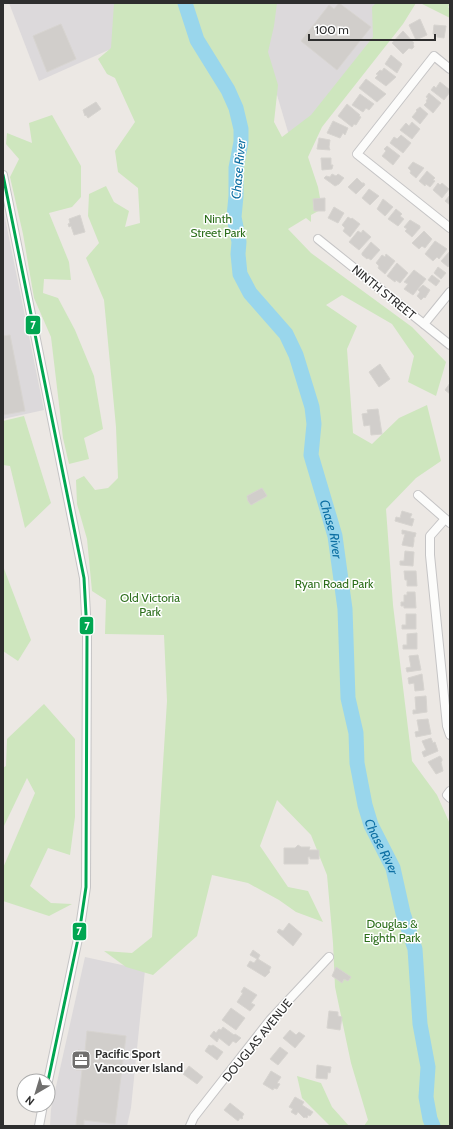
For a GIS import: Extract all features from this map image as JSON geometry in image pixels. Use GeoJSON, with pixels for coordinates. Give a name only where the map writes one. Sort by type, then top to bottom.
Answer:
{"type":"FeatureCollection","features":[{"type":"Feature","properties":{"kind":"street"},"geometry":{"type":"LineString","coordinates":[[450,69],[434,56],[357,154],[450,228]]}},
{"type":"Feature","properties":{"kind":"street"},"geometry":{"type":"LineString","coordinates":[[3,175],[4,189],[83,570],[85,586],[87,633],[86,887],[79,934],[50,1073]]}},
{"type":"Feature","properties":{"kind":"street","name":"NINTH STREET"},"geometry":{"type":"LineString","coordinates":[[318,239],[450,345]]}},
{"type":"Feature","properties":{"kind":"street"},"geometry":{"type":"LineString","coordinates":[[424,324],[450,292]]}},
{"type":"Feature","properties":{"kind":"street"},"geometry":{"type":"LineString","coordinates":[[418,495],[448,521],[430,536],[430,555],[447,726],[450,735]]}},
{"type":"Feature","properties":{"kind":"street","name":"DOUGLAS AVENUE"},"geometry":{"type":"LineString","coordinates":[[190,1126],[194,1117],[270,1020],[329,958]]}},
{"type":"Feature","properties":{"kind":"street"},"geometry":{"type":"LineString","coordinates":[[39,1126],[41,1113]]}},
{"type":"Feature","properties":{"kind":"shaded area"},"geometry":{"type":"Polygon","coordinates":[[[9,3],[127,3],[131,40],[39,81],[9,3]]]}},
{"type":"Feature","properties":{"kind":"shaded area"},"geometry":{"type":"Polygon","coordinates":[[[272,3],[414,3],[291,142],[266,58],[272,3]]]}},
{"type":"Feature","properties":{"kind":"shaded area"},"geometry":{"type":"Polygon","coordinates":[[[3,208],[44,410],[3,419],[3,208]]]}},
{"type":"Feature","properties":{"kind":"shaded area"},"geometry":{"type":"Polygon","coordinates":[[[85,957],[145,970],[131,1108],[127,1126],[50,1126],[51,1113],[56,1113],[56,1087],[85,957]]]}},
{"type":"Feature","properties":{"kind":"green space"},"geometry":{"type":"Polygon","coordinates":[[[114,3],[277,3],[274,26],[268,52],[278,85],[274,122],[282,137],[311,115],[373,37],[372,7],[376,3],[416,3],[403,24],[322,127],[308,157],[318,187],[322,209],[311,215],[311,222],[306,218],[288,229],[311,253],[412,327],[446,362],[436,396],[408,382],[414,356],[392,324],[342,295],[326,305],[357,326],[347,349],[353,433],[372,444],[399,418],[427,405],[441,461],[416,478],[386,509],[393,605],[412,761],[437,795],[450,824],[450,1126],[364,1126],[368,1120],[351,1063],[335,987],[327,875],[311,835],[277,800],[260,846],[288,887],[308,891],[323,922],[296,912],[279,900],[248,883],[212,875],[197,936],[153,975],[126,967],[104,951],[132,953],[152,937],[167,701],[164,635],[105,634],[106,600],[92,591],[87,539],[77,504],[76,480],[84,476],[95,490],[108,488],[118,478],[116,427],[104,300],[86,258],[99,243],[88,216],[89,194],[106,186],[114,202],[129,211],[125,227],[140,223],[138,188],[118,172],[115,151],[135,122],[115,78],[107,74],[98,59],[111,48],[114,3]]]}},
{"type":"Feature","properties":{"kind":"green space"},"geometry":{"type":"Polygon","coordinates":[[[420,3],[450,3],[448,7],[450,9],[450,18],[420,3]]]}},
{"type":"Feature","properties":{"kind":"green space"},"geometry":{"type":"Polygon","coordinates":[[[52,115],[81,166],[81,197],[72,207],[49,213],[69,262],[71,280],[44,279],[43,293],[58,298],[75,330],[94,376],[103,429],[84,438],[89,459],[69,464],[63,438],[51,337],[34,298],[23,234],[10,177],[19,159],[6,144],[7,133],[32,143],[29,123],[52,115]]]}},
{"type":"Feature","properties":{"kind":"green space"},"geometry":{"type":"Polygon","coordinates":[[[24,416],[51,503],[25,528],[10,466],[3,465],[3,421],[24,416]]]}},
{"type":"Feature","properties":{"kind":"green space"},"geometry":{"type":"Polygon","coordinates":[[[3,566],[31,640],[18,661],[3,651],[3,566]]]}},
{"type":"Feature","properties":{"kind":"green space"},"geometry":{"type":"Polygon","coordinates":[[[44,704],[75,739],[75,817],[70,855],[48,848],[30,886],[51,903],[72,904],[49,916],[3,901],[3,868],[35,793],[27,778],[3,828],[3,768],[6,766],[7,739],[44,704]]]}},
{"type":"Feature","properties":{"kind":"green space"},"geometry":{"type":"Polygon","coordinates":[[[297,1076],[321,1083],[332,1107],[349,1126],[330,1126],[302,1098],[297,1076]]]}},
{"type":"Feature","properties":{"kind":"building"},"geometry":{"type":"Polygon","coordinates":[[[339,3],[371,27],[337,70],[301,41],[329,5],[334,9],[339,3]]]}},
{"type":"Feature","properties":{"kind":"building"},"geometry":{"type":"Polygon","coordinates":[[[420,19],[427,35],[416,40],[409,25],[420,19]]]}},
{"type":"Feature","properties":{"kind":"building"},"geometry":{"type":"Polygon","coordinates":[[[61,24],[76,59],[47,72],[33,36],[61,24]]]}},
{"type":"Feature","properties":{"kind":"building"},"geometry":{"type":"Polygon","coordinates":[[[434,25],[446,26],[444,38],[437,37],[437,35],[433,34],[434,25]]]}},
{"type":"Feature","properties":{"kind":"building"},"geometry":{"type":"Polygon","coordinates":[[[403,31],[414,43],[414,47],[412,49],[409,48],[403,54],[392,43],[403,31]]]}},
{"type":"Feature","properties":{"kind":"building"},"geometry":{"type":"Polygon","coordinates":[[[391,55],[402,64],[397,73],[385,64],[391,55]]]}},
{"type":"Feature","properties":{"kind":"building"},"geometry":{"type":"Polygon","coordinates":[[[384,68],[396,77],[386,86],[375,78],[378,75],[376,74],[384,68]]]}},
{"type":"Feature","properties":{"kind":"building"},"geometry":{"type":"Polygon","coordinates":[[[366,79],[386,94],[377,102],[359,88],[366,79]]]}},
{"type":"Feature","properties":{"kind":"building"},"geometry":{"type":"Polygon","coordinates":[[[440,82],[450,90],[444,100],[431,90],[434,86],[436,88],[440,82]]]}},
{"type":"Feature","properties":{"kind":"building"},"geometry":{"type":"Polygon","coordinates":[[[429,93],[441,103],[433,113],[424,105],[427,102],[426,101],[428,98],[426,97],[429,93]]]}},
{"type":"Feature","properties":{"kind":"building"},"geometry":{"type":"Polygon","coordinates":[[[360,94],[374,104],[369,110],[366,108],[363,112],[352,105],[360,94]]]}},
{"type":"Feature","properties":{"kind":"building"},"geometry":{"type":"Polygon","coordinates":[[[96,102],[101,109],[88,118],[86,115],[85,116],[83,110],[96,102]]]}},
{"type":"Feature","properties":{"kind":"building"},"geometry":{"type":"Polygon","coordinates":[[[347,104],[361,117],[356,125],[354,124],[352,127],[338,116],[347,104]]]}},
{"type":"Feature","properties":{"kind":"building"},"geometry":{"type":"Polygon","coordinates":[[[420,107],[428,114],[420,124],[412,117],[417,111],[416,110],[420,107]]]}},
{"type":"Feature","properties":{"kind":"building"},"geometry":{"type":"Polygon","coordinates":[[[333,121],[348,128],[345,135],[343,133],[340,138],[327,133],[333,121]]]}},
{"type":"Feature","properties":{"kind":"building"},"geometry":{"type":"Polygon","coordinates":[[[412,122],[420,129],[412,139],[400,130],[406,123],[409,126],[412,122]]]}},
{"type":"Feature","properties":{"kind":"building"},"geometry":{"type":"Polygon","coordinates":[[[401,135],[411,143],[403,153],[390,143],[394,137],[397,139],[401,135]]]}},
{"type":"Feature","properties":{"kind":"building"},"geometry":{"type":"Polygon","coordinates":[[[319,138],[330,140],[330,150],[317,149],[319,138]]]}},
{"type":"Feature","properties":{"kind":"building"},"geometry":{"type":"Polygon","coordinates":[[[387,146],[400,156],[393,165],[382,156],[386,151],[384,149],[387,146]]]}},
{"type":"Feature","properties":{"kind":"building"},"geometry":{"type":"Polygon","coordinates":[[[321,158],[331,158],[331,165],[333,165],[332,169],[322,170],[321,158]]]}},
{"type":"Feature","properties":{"kind":"building"},"geometry":{"type":"Polygon","coordinates":[[[413,162],[424,168],[416,178],[410,173],[411,171],[408,168],[413,162]]]}},
{"type":"Feature","properties":{"kind":"building"},"geometry":{"type":"Polygon","coordinates":[[[427,171],[435,178],[433,180],[435,181],[430,187],[426,184],[425,186],[419,181],[427,171]]]}},
{"type":"Feature","properties":{"kind":"building"},"geometry":{"type":"Polygon","coordinates":[[[332,174],[336,176],[338,174],[344,178],[335,186],[324,178],[326,176],[330,177],[332,174]]]}},
{"type":"Feature","properties":{"kind":"building"},"geometry":{"type":"Polygon","coordinates":[[[357,178],[365,185],[356,194],[348,187],[357,178]]]}},
{"type":"Feature","properties":{"kind":"building"},"geometry":{"type":"Polygon","coordinates":[[[438,183],[440,185],[442,183],[449,189],[442,198],[433,190],[438,183]]]}},
{"type":"Feature","properties":{"kind":"building"},"geometry":{"type":"Polygon","coordinates":[[[369,189],[379,196],[370,205],[362,198],[369,189]]]}},
{"type":"Feature","properties":{"kind":"building"},"geometry":{"type":"Polygon","coordinates":[[[450,195],[450,205],[445,201],[450,195]]]}},
{"type":"Feature","properties":{"kind":"building"},"geometry":{"type":"Polygon","coordinates":[[[325,198],[325,211],[314,211],[313,199],[325,198]]]}},
{"type":"Feature","properties":{"kind":"building"},"geometry":{"type":"Polygon","coordinates":[[[383,199],[393,207],[385,216],[377,209],[383,199]]]}},
{"type":"Feature","properties":{"kind":"building"},"geometry":{"type":"Polygon","coordinates":[[[334,207],[344,213],[338,223],[328,218],[334,207]]]}},
{"type":"Feature","properties":{"kind":"building"},"geometry":{"type":"Polygon","coordinates":[[[396,209],[402,214],[400,216],[404,219],[398,226],[388,219],[396,209]]]}},
{"type":"Feature","properties":{"kind":"building"},"geometry":{"type":"Polygon","coordinates":[[[80,215],[85,232],[74,235],[71,226],[69,227],[68,224],[70,223],[69,219],[80,215]]]}},
{"type":"Feature","properties":{"kind":"building"},"geometry":{"type":"Polygon","coordinates":[[[348,217],[360,224],[350,237],[343,231],[345,228],[342,225],[348,217]]]}},
{"type":"Feature","properties":{"kind":"building"},"geometry":{"type":"Polygon","coordinates":[[[410,220],[420,226],[412,237],[405,231],[407,229],[404,227],[410,220]]]}},
{"type":"Feature","properties":{"kind":"building"},"geometry":{"type":"Polygon","coordinates":[[[363,230],[371,237],[359,250],[349,242],[358,231],[361,233],[363,230]]]}},
{"type":"Feature","properties":{"kind":"building"},"geometry":{"type":"Polygon","coordinates":[[[424,231],[432,239],[425,248],[422,246],[419,249],[412,243],[424,231]]]}},
{"type":"Feature","properties":{"kind":"building"},"geometry":{"type":"Polygon","coordinates":[[[435,241],[447,249],[439,259],[437,257],[433,261],[425,254],[435,241]]]}},
{"type":"Feature","properties":{"kind":"building"},"geometry":{"type":"Polygon","coordinates":[[[371,242],[380,250],[371,260],[368,258],[367,259],[362,255],[362,253],[371,242]]]}},
{"type":"Feature","properties":{"kind":"building"},"geometry":{"type":"Polygon","coordinates":[[[450,251],[450,264],[448,267],[441,261],[450,251]]]}},
{"type":"Feature","properties":{"kind":"building"},"geometry":{"type":"Polygon","coordinates":[[[386,254],[395,261],[385,274],[378,268],[379,266],[376,263],[382,255],[385,257],[386,254]]]}},
{"type":"Feature","properties":{"kind":"building"},"geometry":{"type":"Polygon","coordinates":[[[397,263],[408,273],[400,283],[396,280],[395,282],[387,276],[397,263]]]}},
{"type":"Feature","properties":{"kind":"building"},"geometry":{"type":"Polygon","coordinates":[[[438,267],[446,273],[441,279],[434,273],[438,267]]]}},
{"type":"Feature","properties":{"kind":"building"},"geometry":{"type":"Polygon","coordinates":[[[414,270],[426,279],[413,295],[404,289],[408,284],[404,282],[414,270]]]}},
{"type":"Feature","properties":{"kind":"building"},"geometry":{"type":"Polygon","coordinates":[[[432,275],[440,281],[436,286],[428,280],[432,275]]]}},
{"type":"Feature","properties":{"kind":"building"},"geometry":{"type":"Polygon","coordinates":[[[423,285],[430,290],[425,298],[424,297],[421,300],[417,296],[420,292],[418,290],[423,285]]]}},
{"type":"Feature","properties":{"kind":"building"},"geometry":{"type":"Polygon","coordinates":[[[10,335],[25,411],[3,415],[3,336],[10,335]]]}},
{"type":"Feature","properties":{"kind":"building"},"geometry":{"type":"Polygon","coordinates":[[[380,364],[390,379],[379,387],[369,372],[380,364]]]}},
{"type":"Feature","properties":{"kind":"building"},"geometry":{"type":"Polygon","coordinates":[[[450,383],[450,394],[445,390],[450,383]]]}},
{"type":"Feature","properties":{"kind":"building"},"geometry":{"type":"Polygon","coordinates":[[[378,409],[382,434],[371,435],[370,425],[364,426],[362,414],[368,413],[367,410],[378,409]]]}},
{"type":"Feature","properties":{"kind":"building"},"geometry":{"type":"Polygon","coordinates":[[[262,488],[267,496],[251,505],[247,496],[262,488]]]}},
{"type":"Feature","properties":{"kind":"building"},"geometry":{"type":"Polygon","coordinates":[[[402,511],[412,514],[410,518],[414,519],[412,526],[395,521],[396,517],[400,518],[402,511]]]}},
{"type":"Feature","properties":{"kind":"building"},"geometry":{"type":"Polygon","coordinates":[[[402,530],[416,533],[413,547],[402,545],[405,534],[402,534],[402,530]]]}},
{"type":"Feature","properties":{"kind":"building"},"geometry":{"type":"Polygon","coordinates":[[[405,551],[414,552],[413,566],[400,565],[400,561],[404,561],[405,551]]]}},
{"type":"Feature","properties":{"kind":"building"},"geometry":{"type":"Polygon","coordinates":[[[404,571],[416,571],[417,586],[407,586],[404,571]]]}},
{"type":"Feature","properties":{"kind":"building"},"geometry":{"type":"Polygon","coordinates":[[[407,592],[415,592],[416,608],[404,608],[404,606],[401,606],[401,602],[404,602],[404,595],[407,595],[407,592]]]}},
{"type":"Feature","properties":{"kind":"building"},"geometry":{"type":"Polygon","coordinates":[[[406,614],[416,614],[416,629],[402,629],[402,625],[406,625],[406,614]]]}},
{"type":"Feature","properties":{"kind":"building"},"geometry":{"type":"Polygon","coordinates":[[[417,633],[417,649],[403,649],[403,645],[407,645],[407,634],[417,633]]]}},
{"type":"Feature","properties":{"kind":"building"},"geometry":{"type":"Polygon","coordinates":[[[418,655],[421,670],[407,672],[406,668],[411,667],[409,656],[418,655]]]}},
{"type":"Feature","properties":{"kind":"building"},"geometry":{"type":"Polygon","coordinates":[[[422,674],[424,690],[415,691],[414,683],[409,684],[408,678],[422,674]]]}},
{"type":"Feature","properties":{"kind":"building"},"geometry":{"type":"Polygon","coordinates":[[[426,696],[427,712],[413,714],[413,710],[416,710],[415,697],[426,696]]]}},
{"type":"Feature","properties":{"kind":"building"},"geometry":{"type":"Polygon","coordinates":[[[428,719],[431,734],[416,737],[415,732],[419,731],[417,720],[428,719]]]}},
{"type":"Feature","properties":{"kind":"building"},"geometry":{"type":"Polygon","coordinates":[[[431,738],[433,743],[435,742],[438,751],[424,757],[422,752],[426,750],[422,741],[431,738]]]}},
{"type":"Feature","properties":{"kind":"building"},"geometry":{"type":"Polygon","coordinates":[[[440,756],[442,759],[441,762],[443,771],[436,774],[428,762],[440,756]]]}},
{"type":"Feature","properties":{"kind":"building"},"geometry":{"type":"Polygon","coordinates":[[[298,845],[301,847],[310,847],[309,850],[319,850],[319,859],[310,859],[310,857],[308,857],[308,864],[284,864],[284,848],[295,848],[298,845]]]}},
{"type":"Feature","properties":{"kind":"building"},"geometry":{"type":"Polygon","coordinates":[[[289,923],[302,934],[293,946],[277,932],[279,929],[283,931],[289,923]]]}},
{"type":"Feature","properties":{"kind":"building"},"geometry":{"type":"Polygon","coordinates":[[[253,950],[260,955],[258,959],[271,967],[270,972],[265,977],[247,966],[250,961],[254,963],[257,959],[250,955],[253,950]]]}},
{"type":"Feature","properties":{"kind":"building"},"geometry":{"type":"Polygon","coordinates":[[[336,967],[351,977],[348,981],[344,979],[342,983],[332,976],[336,967]]]}},
{"type":"Feature","properties":{"kind":"building"},"geometry":{"type":"Polygon","coordinates":[[[244,987],[257,995],[251,1003],[255,1005],[250,1011],[237,1002],[243,993],[241,992],[244,987]]]}},
{"type":"Feature","properties":{"kind":"building"},"geometry":{"type":"Polygon","coordinates":[[[231,1008],[245,1018],[236,1030],[222,1020],[231,1008]]]}},
{"type":"Feature","properties":{"kind":"building"},"geometry":{"type":"Polygon","coordinates":[[[329,1011],[338,1012],[338,1016],[342,1017],[340,1030],[327,1028],[329,1011]]]}},
{"type":"Feature","properties":{"kind":"building"},"geometry":{"type":"Polygon","coordinates":[[[223,1027],[241,1038],[236,1043],[233,1041],[229,1046],[219,1038],[217,1042],[210,1036],[214,1031],[216,1033],[223,1027]]]}},
{"type":"Feature","properties":{"kind":"building"},"geometry":{"type":"Polygon","coordinates":[[[290,1030],[296,1035],[299,1032],[305,1036],[295,1048],[283,1038],[290,1030]]]}},
{"type":"Feature","properties":{"kind":"building"},"geometry":{"type":"Polygon","coordinates":[[[87,1031],[126,1036],[115,1124],[84,1120],[84,1126],[76,1125],[82,1070],[76,1070],[78,1050],[85,1051],[87,1031]]]}},
{"type":"Feature","properties":{"kind":"building"},"geometry":{"type":"Polygon","coordinates":[[[209,1045],[213,1045],[223,1052],[217,1060],[205,1051],[209,1045]]]}},
{"type":"Feature","properties":{"kind":"building"},"geometry":{"type":"Polygon","coordinates":[[[280,1047],[288,1053],[278,1065],[270,1059],[280,1047]]]}},
{"type":"Feature","properties":{"kind":"building"},"geometry":{"type":"Polygon","coordinates":[[[317,1065],[331,1067],[330,1073],[328,1072],[327,1079],[316,1078],[317,1065]]]}},
{"type":"Feature","properties":{"kind":"building"},"geometry":{"type":"Polygon","coordinates":[[[189,1066],[203,1077],[197,1084],[183,1074],[189,1066]]]}},
{"type":"Feature","properties":{"kind":"building"},"geometry":{"type":"Polygon","coordinates":[[[271,1071],[281,1077],[277,1083],[280,1084],[277,1089],[274,1088],[273,1090],[263,1084],[271,1071]]]}},
{"type":"Feature","properties":{"kind":"building"},"geometry":{"type":"Polygon","coordinates":[[[295,1097],[304,1102],[302,1105],[313,1112],[310,1116],[308,1115],[307,1118],[304,1118],[298,1112],[296,1115],[291,1112],[293,1109],[289,1107],[295,1097]]]}},
{"type":"Feature","properties":{"kind":"building"},"geometry":{"type":"Polygon","coordinates":[[[230,1103],[244,1114],[242,1119],[240,1118],[238,1121],[224,1110],[230,1103]]]}},
{"type":"Feature","properties":{"kind":"waterway","name":"Chase River"},"geometry":{"type":"LineString","coordinates":[[185,3],[197,40],[228,90],[236,108],[241,129],[241,142],[236,168],[234,217],[239,242],[238,254],[240,274],[250,293],[286,334],[296,355],[312,407],[314,424],[311,455],[335,536],[345,609],[348,698],[356,733],[357,763],[365,805],[371,825],[393,868],[403,913],[415,949],[420,1024],[428,1067],[426,1097],[430,1119],[433,1126]]}},
{"type":"Feature","properties":{"kind":"transit line","name":"7"},"geometry":{"type":"LineString","coordinates":[[3,175],[84,578],[87,633],[86,887],[79,934],[50,1073]]}},
{"type":"Feature","properties":{"kind":"place","name":"Pacific Sport Vancouver Island"},"geometry":{"type":"Point","coordinates":[81,1060]}},
{"type":"Feature","properties":{"kind":"park label","name":"Ninth Street Park"},"geometry":{"type":"Point","coordinates":[218,225]}},
{"type":"Feature","properties":{"kind":"park label","name":"Ryan Road Park"},"geometry":{"type":"Point","coordinates":[334,583]}},
{"type":"Feature","properties":{"kind":"park label","name":"Old Victoria Park"},"geometry":{"type":"Point","coordinates":[150,604]}},
{"type":"Feature","properties":{"kind":"park label","name":"Douglas & Eighth Park"},"geometry":{"type":"Point","coordinates":[392,930]}}]}
